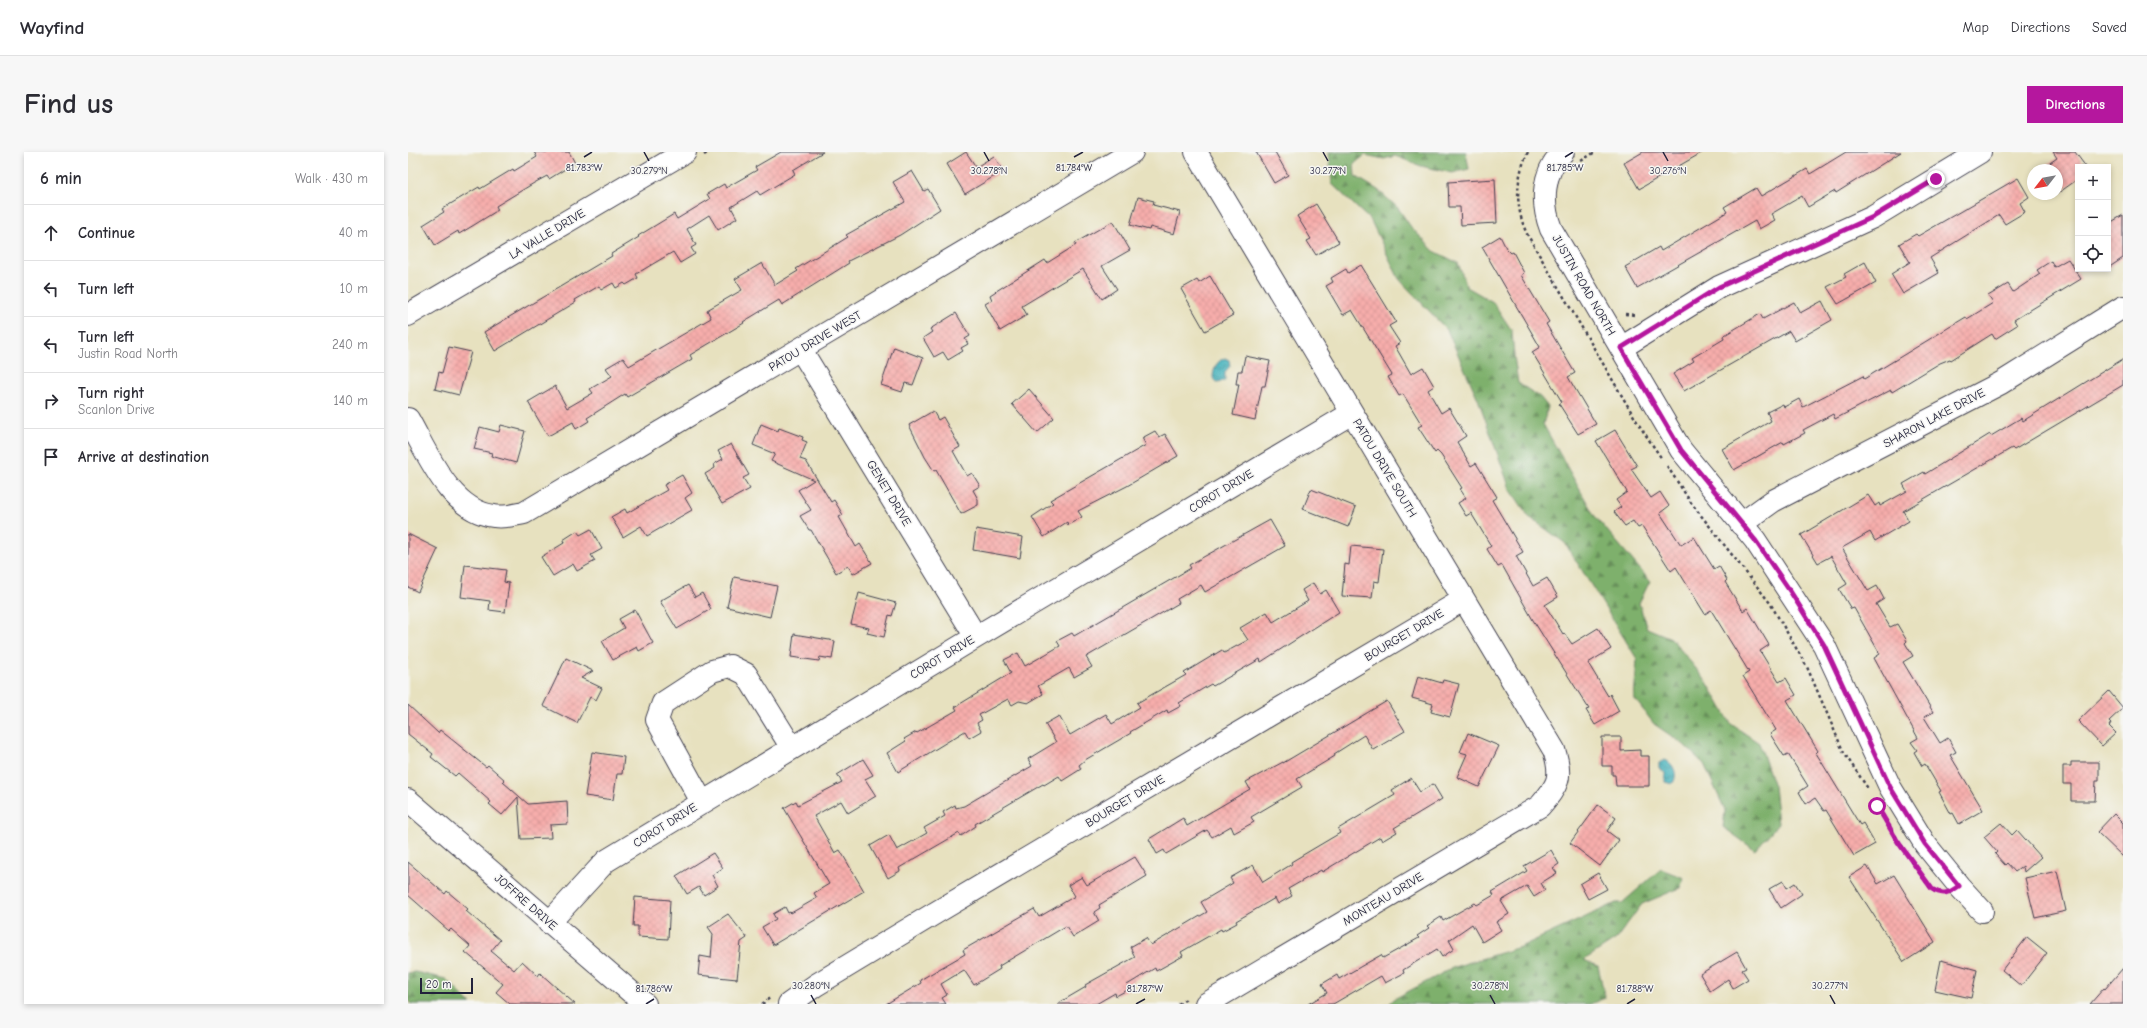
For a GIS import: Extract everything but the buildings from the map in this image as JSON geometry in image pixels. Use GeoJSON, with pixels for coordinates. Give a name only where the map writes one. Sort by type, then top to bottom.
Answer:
{"type":"FeatureCollection","features":[{"type":"Feature","properties":{"kind":"street","name":"LA VALLE DRIVE"},"geometry":{"type":"LineString","coordinates":[[408,315],[685,152]]}},
{"type":"Feature","properties":{"kind":"street","name":"PATOU DRIVE WEST"},"geometry":{"type":"LineString","coordinates":[[408,419],[453,494],[474,511],[494,516],[524,513],[801,350],[1132,152]]}},
{"type":"Feature","properties":{"kind":"street","name":"PATOU DRIVE SOUTH"},"geometry":{"type":"LineString","coordinates":[[1196,152],[1554,750],[1559,765],[1555,788]]}},
{"type":"Feature","properties":{"kind":"street"},"geometry":{"type":"LineString","coordinates":[[1621,348],[1719,287],[1873,217],[1980,152]]}},
{"type":"Feature","properties":{"kind":"street","name":"JUSTIN ROAD NORTH"},"geometry":{"type":"LineString","coordinates":[[1570,158],[1548,173],[1544,194],[1547,219],[1681,450],[1760,546],[1824,645],[1890,787],[1925,844],[1959,886],[1982,911]]}},
{"type":"Feature","properties":{"kind":"street","name":"SHARON LAKE DRIVE"},"geometry":{"type":"LineString","coordinates":[[1741,524],[1773,501],[2001,383],[2123,307]]}},
{"type":"Feature","properties":{"kind":"street","name":"GENET DRIVE"},"geometry":{"type":"LineString","coordinates":[[801,350],[976,637]]}},
{"type":"Feature","properties":{"kind":"street","name":"COROT DRIVE"},"geometry":{"type":"LineString","coordinates":[[549,923],[606,861],[976,637],[1352,413]]}},
{"type":"Feature","properties":{"kind":"street","name":"BOURGET DRIVE"},"geometry":{"type":"LineString","coordinates":[[781,999],[816,985],[1463,600]]}},
{"type":"Feature","properties":{"kind":"street"},"geometry":{"type":"LineString","coordinates":[[702,802],[657,720],[663,703],[712,671],[730,666],[746,674],[792,748]]}},
{"type":"Feature","properties":{"kind":"street","name":"MONTEAU DRIVE"},"geometry":{"type":"LineString","coordinates":[[1199,1000],[1540,806],[1555,788]]}},
{"type":"Feature","properties":{"kind":"street","name":"JOFFRE DRIVE"},"geometry":{"type":"LineString","coordinates":[[408,800],[549,923],[645,1004]]}},
{"type":"Feature","properties":{"kind":"path"},"geometry":{"type":"LineString","coordinates":[[1528,152],[1522,170],[1518,205],[1527,234],[1646,437],[1692,504],[1748,572],[1784,625],[1807,667],[1844,753],[1872,798]]}},
{"type":"Feature","properties":{"kind":"path"},"geometry":{"type":"LineString","coordinates":[[1570,158],[1595,152]]}},
{"type":"Feature","properties":{"kind":"path"},"geometry":{"type":"LineString","coordinates":[[1622,313],[1628,316],[1639,313]]}},
{"type":"Feature","properties":{"kind":"path"},"geometry":{"type":"LineString","coordinates":[[1880,812],[1906,853]]}},
{"type":"Feature","properties":{"kind":"path"},"geometry":{"type":"LineString","coordinates":[[1909,858],[1932,889],[1938,893],[1947,894],[1959,886]]}},
{"type":"Feature","properties":{"kind":"path"},"geometry":{"type":"LineString","coordinates":[[762,1004],[781,999]]}},
{"type":"Feature","properties":{"kind":"path"},"geometry":{"type":"LineString","coordinates":[[1178,1004],[1199,1000]]}},
{"type":"Feature","properties":{"kind":"green space"},"geometry":{"type":"Polygon","coordinates":[[[1329,152],[1466,152],[1469,169],[1452,173],[1421,166],[1395,156],[1384,159],[1365,155],[1354,164],[1355,176],[1378,190],[1398,208],[1411,227],[1434,251],[1458,263],[1467,287],[1493,302],[1512,331],[1518,383],[1540,397],[1548,407],[1543,424],[1594,515],[1650,581],[1639,603],[1647,628],[1671,638],[1707,682],[1731,724],[1759,743],[1774,786],[1778,824],[1755,850],[1723,827],[1725,810],[1704,764],[1683,744],[1654,724],[1634,698],[1637,659],[1565,543],[1529,517],[1510,489],[1478,399],[1447,330],[1399,279],[1371,221],[1332,184],[1329,152]]]}},
{"type":"Feature","properties":{"kind":"green space"},"geometry":{"type":"Polygon","coordinates":[[[1661,869],[1684,878],[1680,888],[1642,904],[1616,939],[1584,960],[1598,966],[1605,998],[1590,1004],[1389,1004],[1394,999],[1454,967],[1520,947],[1616,903],[1622,903],[1661,869]]]}},
{"type":"Feature","properties":{"kind":"green space"},"geometry":{"type":"Polygon","coordinates":[[[415,972],[446,979],[471,1004],[412,1004],[408,999],[408,973],[415,972]]]}},
{"type":"Feature","properties":{"kind":"water"},"geometry":{"type":"Polygon","coordinates":[[[1225,358],[1229,360],[1230,366],[1225,372],[1225,381],[1217,382],[1213,378],[1215,369],[1218,363],[1225,358]]]}},
{"type":"Feature","properties":{"kind":"water"},"geometry":{"type":"Polygon","coordinates":[[[1665,760],[1671,764],[1674,770],[1675,777],[1672,784],[1665,782],[1665,773],[1659,768],[1659,763],[1665,760]]]}},
{"type":"Feature","properties":{"kind":"route"},"geometry":{"type":"LineString","coordinates":[[1877,806],[1898,842],[1932,889],[1938,893],[1947,894],[1959,886],[1925,844],[1890,787],[1824,645],[1790,591],[1755,540],[1717,496],[1681,450],[1621,348],[1719,287],[1873,217],[1936,179]]}}]}
